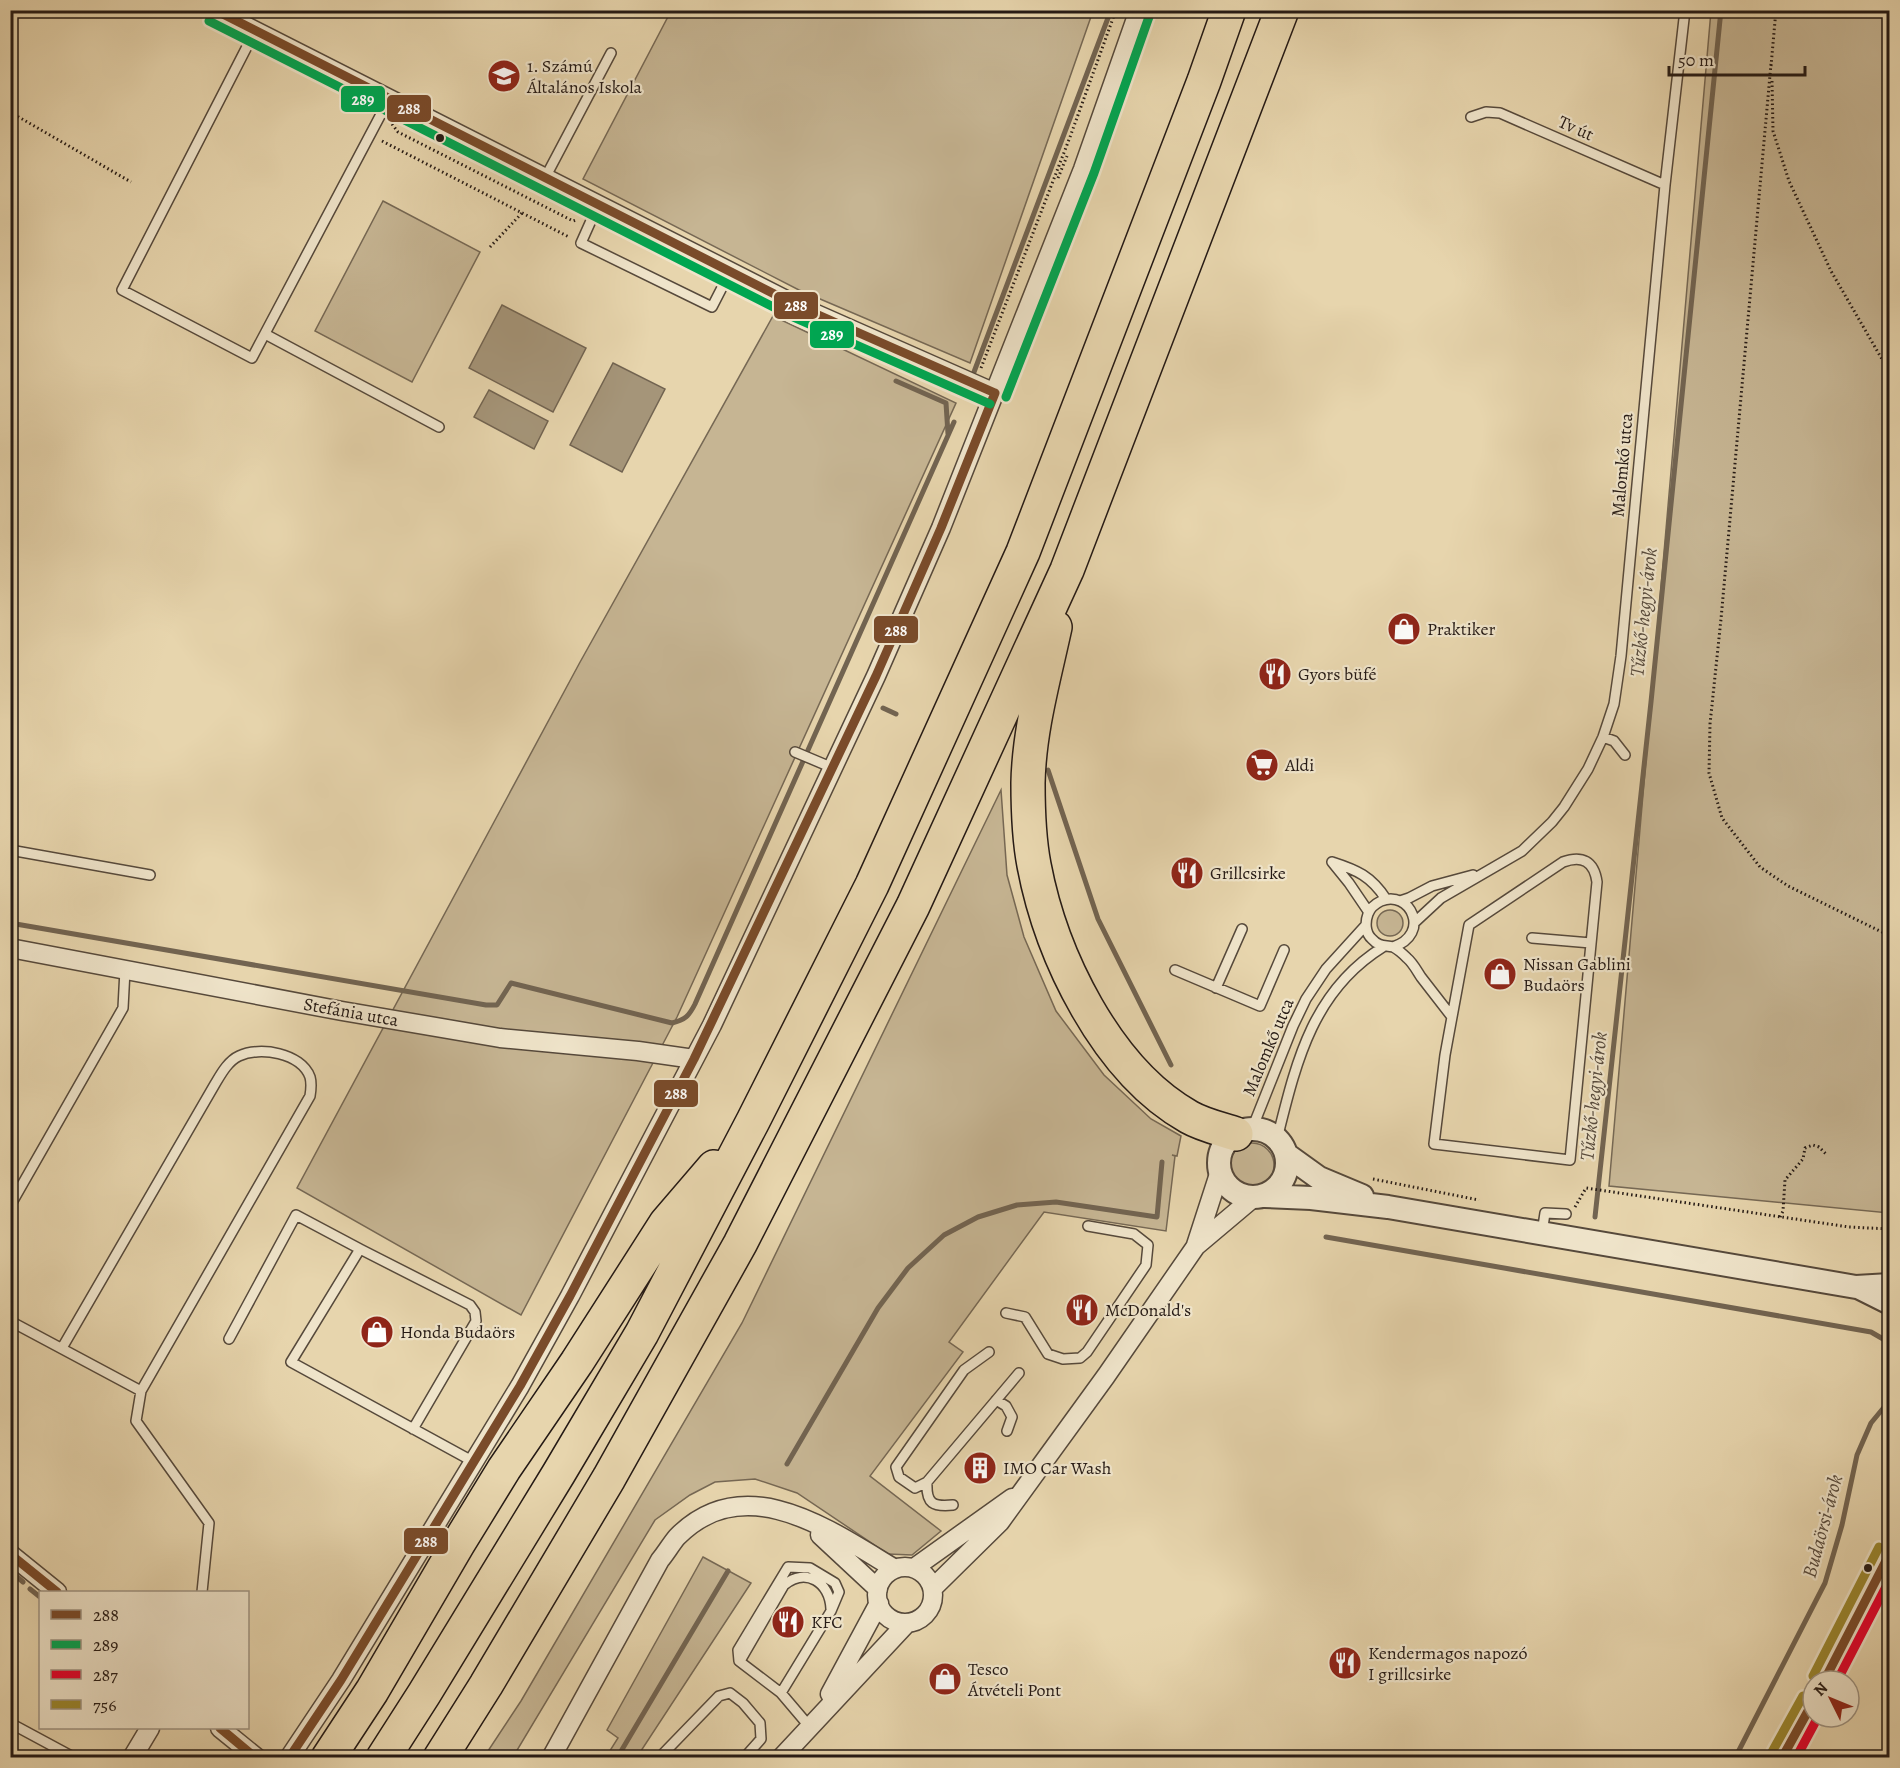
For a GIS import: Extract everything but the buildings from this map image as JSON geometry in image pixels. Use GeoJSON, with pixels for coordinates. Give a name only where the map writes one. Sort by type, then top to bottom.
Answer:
{"type":"FeatureCollection","features":[{"type":"Feature","properties":{"kind":"highway"},"geometry":{"type":"LineString","coordinates":[[383,1758],[553,1483],[642,1333],[753,1121],[872,885],[1023,552],[1204,81],[1229,10]]}},
{"type":"Feature","properties":{"kind":"highway"},"geometry":{"type":"LineString","coordinates":[[440,1758],[609,1478],[740,1244],[913,906],[1067,570],[1282,10]]}},
{"type":"Feature","properties":{"kind":"highway"},"geometry":{"type":"LineString","coordinates":[[1067,570],[1033,729],[1028,782],[1033,863],[1051,933],[1084,1002],[1125,1062],[1171,1105],[1190,1118],[1244,1131]]}},
{"type":"Feature","properties":{"kind":"highway"},"geometry":{"type":"LineString","coordinates":[[328,1758],[372,1691],[458,1544],[489,1466],[577,1362],[666,1223],[753,1121]]}},
{"type":"Feature","properties":{"kind":"street"},"geometry":{"type":"LineString","coordinates":[[214,10],[386,106],[545,178],[596,211],[730,272],[798,306],[995,393]]}},
{"type":"Feature","properties":{"kind":"street"},"geometry":{"type":"LineString","coordinates":[[289,1758],[489,1466],[520,1386],[570,1296],[694,1059],[876,676],[936,539],[1083,169],[1139,10]]}},
{"type":"Feature","properties":{"kind":"street","name":"Stefánia utca"},"geometry":{"type":"LineString","coordinates":[[10,948],[342,1011],[500,1038],[638,1051],[694,1059]]}},
{"type":"Feature","properties":{"kind":"street"},"geometry":{"type":"LineString","coordinates":[[933,1588],[1000,1522],[1106,1376],[1196,1246],[1219,1174],[1219,1157],[1228,1140],[1244,1131],[1266,1131],[1319,1178],[1388,1207]]}},
{"type":"Feature","properties":{"kind":"street"},"geometry":{"type":"LineString","coordinates":[[1196,1246],[1259,1197],[1275,1190],[1283,1180],[1287,1167],[1282,1147]]}},
{"type":"Feature","properties":{"kind":"street"},"geometry":{"type":"LineString","coordinates":[[1219,1167],[1222,1179],[1240,1196],[1311,1198],[1388,1207],[1856,1287],[1890,1285]]}},
{"type":"Feature","properties":{"kind":"street"},"geometry":{"type":"LineString","coordinates":[[1856,1287],[1890,1303]]}},
{"type":"Feature","properties":{"kind":"street"},"geometry":{"type":"LineString","coordinates":[[914,1568],[1025,1488]]}},
{"type":"Feature","properties":{"kind":"street"},"geometry":{"type":"LineString","coordinates":[[552,1757],[660,1560],[676,1538],[697,1520],[717,1510],[740,1505],[779,1509],[796,1515],[856,1546],[895,1569]]}},
{"type":"Feature","properties":{"kind":"street"},"geometry":{"type":"LineString","coordinates":[[796,1515],[832,1545],[878,1596],[883,1612],[890,1618],[898,1622],[916,1621],[929,1610],[932,1604],[933,1588],[925,1575],[914,1568],[905,1566],[887,1574],[881,1581],[878,1596],[865,1632],[814,1722]]}},
{"type":"Feature","properties":{"kind":"street"},"geometry":{"type":"LineString","coordinates":[[1830,1669],[1890,1552]]}},
{"type":"Feature","properties":{"kind":"street"},"geometry":{"type":"LineString","coordinates":[[10,1554],[55,1591]]}},
{"type":"Feature","properties":{"kind":"street"},"geometry":{"type":"LineString","coordinates":[[781,1758],[907,1623]]}},
{"type":"Feature","properties":{"kind":"street"},"geometry":{"type":"LineString","coordinates":[[1782,1758],[1801,1723]]}},
{"type":"Feature","properties":{"kind":"street"},"geometry":{"type":"LineString","coordinates":[[132,1758],[149,1729]]}},
{"type":"Feature","properties":{"kind":"street"},"geometry":{"type":"LineString","coordinates":[[221,1729],[256,1758]]}},
{"type":"Feature","properties":{"kind":"lane","name":"Malomkő utca"},"geometry":{"type":"LineString","coordinates":[[1414,923],[1441,898],[1522,851],[1552,822],[1576,790],[1588,769],[1603,737],[1614,704],[1621,656],[1665,185],[1685,10]]}},
{"type":"Feature","properties":{"kind":"lane"},"geometry":{"type":"LineString","coordinates":[[255,31],[122,290],[252,358],[386,106]]}},
{"type":"Feature","properties":{"kind":"lane"},"geometry":{"type":"LineString","coordinates":[[545,178],[611,53]]}},
{"type":"Feature","properties":{"kind":"lane","name":"Tv út"},"geometry":{"type":"LineString","coordinates":[[1471,117],[1486,112],[1500,113],[1665,185]]}},
{"type":"Feature","properties":{"kind":"lane"},"geometry":{"type":"LineString","coordinates":[[596,211],[581,243],[712,307],[730,272]]}},
{"type":"Feature","properties":{"kind":"lane"},"geometry":{"type":"LineString","coordinates":[[265,334],[439,427]]}},
{"type":"Feature","properties":{"kind":"lane"},"geometry":{"type":"LineString","coordinates":[[1603,737],[1614,741],[1625,755]]}},
{"type":"Feature","properties":{"kind":"lane"},"geometry":{"type":"LineString","coordinates":[[795,752],[833,768]]}},
{"type":"Feature","properties":{"kind":"lane"},"geometry":{"type":"LineString","coordinates":[[10,850],[150,875]]}},
{"type":"Feature","properties":{"kind":"lane"},"geometry":{"type":"LineString","coordinates":[[1573,858],[1587,862],[1596,873],[1597,882],[1570,1160],[1434,1144],[1452,1017],[1468,925],[1563,862],[1573,858]]}},
{"type":"Feature","properties":{"kind":"lane"},"geometry":{"type":"LineString","coordinates":[[1368,911],[1332,862],[1356,870],[1377,885],[1386,899]]}},
{"type":"Feature","properties":{"kind":"lane","name":"Malomkő utca"},"geometry":{"type":"LineString","coordinates":[[1400,901],[1432,886],[1484,872]]}},
{"type":"Feature","properties":{"kind":"lane"},"geometry":{"type":"LineString","coordinates":[[1388,947],[1404,944],[1411,936],[1414,923],[1410,910],[1400,901],[1386,899],[1376,903],[1368,911],[1365,926],[1371,939],[1408,959],[1452,1017]]}},
{"type":"Feature","properties":{"kind":"lane","name":"Malomkő utca"},"geometry":{"type":"LineString","coordinates":[[1244,1131],[1306,999],[1326,969],[1365,926]]}},
{"type":"Feature","properties":{"kind":"lane"},"geometry":{"type":"LineString","coordinates":[[1216,988],[1242,929]]}},
{"type":"Feature","properties":{"kind":"lane"},"geometry":{"type":"LineString","coordinates":[[1532,938],[1591,943]]}},
{"type":"Feature","properties":{"kind":"lane"},"geometry":{"type":"LineString","coordinates":[[1404,944],[1408,959]]}},
{"type":"Feature","properties":{"kind":"lane","name":"Malomkő utca"},"geometry":{"type":"LineString","coordinates":[[1282,1147],[1300,1052],[1314,1020],[1336,987],[1353,969],[1370,955],[1388,947]]}},
{"type":"Feature","properties":{"kind":"lane"},"geometry":{"type":"LineString","coordinates":[[1174,970],[1260,1006],[1284,950]]}},
{"type":"Feature","properties":{"kind":"lane"},"geometry":{"type":"LineString","coordinates":[[10,1206],[123,1008],[126,970]]}},
{"type":"Feature","properties":{"kind":"lane"},"geometry":{"type":"LineString","coordinates":[[62,1348],[214,1084],[227,1066],[238,1056],[254,1051],[277,1054],[300,1063],[309,1076],[311,1086],[309,1096],[141,1391],[136,1420],[209,1523],[202,1591]]}},
{"type":"Feature","properties":{"kind":"lane"},"geometry":{"type":"LineString","coordinates":[[1542,1233],[1545,1213],[1566,1214]]}},
{"type":"Feature","properties":{"kind":"lane"},"geometry":{"type":"LineString","coordinates":[[229,1340],[296,1215],[470,1305],[476,1312],[476,1321],[413,1429]]}},
{"type":"Feature","properties":{"kind":"lane"},"geometry":{"type":"LineString","coordinates":[[1006,1313],[1025,1317],[1048,1354],[1064,1359],[1080,1358],[1087,1352],[1146,1265],[1148,1245],[1134,1234],[1088,1226]]}},
{"type":"Feature","properties":{"kind":"lane"},"geometry":{"type":"LineString","coordinates":[[360,1249],[291,1362],[413,1429],[489,1466]]}},
{"type":"Feature","properties":{"kind":"lane"},"geometry":{"type":"LineString","coordinates":[[10,1321],[141,1391]]}},
{"type":"Feature","properties":{"kind":"lane"},"geometry":{"type":"LineString","coordinates":[[989,1352],[964,1370],[896,1467],[899,1477],[915,1488],[927,1482],[1019,1373]]}},
{"type":"Feature","properties":{"kind":"lane"},"geometry":{"type":"LineString","coordinates":[[996,1400],[1006,1406],[1012,1417],[1007,1431]]}},
{"type":"Feature","properties":{"kind":"lane"},"geometry":{"type":"LineString","coordinates":[[927,1482],[926,1495],[931,1502],[940,1507],[953,1505]]}},
{"type":"Feature","properties":{"kind":"lane"},"geometry":{"type":"LineString","coordinates":[[781,1693],[831,1611],[839,1592],[835,1583],[810,1568],[788,1567],[738,1650],[739,1661],[814,1722]]}},
{"type":"Feature","properties":{"kind":"lane"},"geometry":{"type":"LineString","coordinates":[[659,1758],[719,1696],[730,1694],[743,1703],[760,1723],[761,1739],[744,1758]]}},
{"type":"Feature","properties":{"kind":"lane"},"geometry":{"type":"LineString","coordinates":[[10,1723],[75,1758]]}},
{"type":"Feature","properties":{"kind":"path"},"geometry":{"type":"LineString","coordinates":[[974,384],[1118,10]]}},
{"type":"Feature","properties":{"kind":"path"},"geometry":{"type":"LineString","coordinates":[[1776,10],[1710,724],[1709,773],[1722,818],[1760,867],[1788,886],[1890,936]]}},
{"type":"Feature","properties":{"kind":"path"},"geometry":{"type":"LineString","coordinates":[[1794,10],[1797,13],[1813,10]]}},
{"type":"Feature","properties":{"kind":"path"},"geometry":{"type":"LineString","coordinates":[[1771,64],[1773,131],[1789,181],[1831,272],[1890,373]]}},
{"type":"Feature","properties":{"kind":"path"},"geometry":{"type":"LineString","coordinates":[[386,106],[398,132],[573,221],[596,211]]}},
{"type":"Feature","properties":{"kind":"path"},"geometry":{"type":"LineString","coordinates":[[10,112],[131,182]]}},
{"type":"Feature","properties":{"kind":"path"},"geometry":{"type":"LineString","coordinates":[[370,135],[581,243]]}},
{"type":"Feature","properties":{"kind":"path"},"geometry":{"type":"LineString","coordinates":[[490,247],[522,213]]}},
{"type":"Feature","properties":{"kind":"path"},"geometry":{"type":"LineString","coordinates":[[1780,1217],[1783,1211],[1785,1180],[1803,1159],[1805,1148],[1813,1145],[1826,1154]]}},
{"type":"Feature","properties":{"kind":"path"},"geometry":{"type":"LineString","coordinates":[[1369,1179],[1486,1202]]}},
{"type":"Feature","properties":{"kind":"path"},"geometry":{"type":"LineString","coordinates":[[1566,1214],[1576,1206],[1586,1188],[1849,1227],[1890,1229]]}},
{"type":"Feature","properties":{"kind":"shaded area"},"geometry":{"type":"Polygon","coordinates":[[[671,11],[1093,11],[970,363],[799,290],[583,179],[671,11]]]}},
{"type":"Feature","properties":{"kind":"shaded area"},"geometry":{"type":"Polygon","coordinates":[[[1711,11],[1889,11],[1889,1213],[1609,1186],[1711,11]]]}},
{"type":"Feature","properties":{"kind":"shaded area"},"geometry":{"type":"Polygon","coordinates":[[[383,201],[480,252],[412,382],[315,331],[383,201]]]}},
{"type":"Feature","properties":{"kind":"shaded area"},"geometry":{"type":"Polygon","coordinates":[[[502,305],[586,348],[553,412],[469,368],[502,305]]]}},
{"type":"Feature","properties":{"kind":"shaded area"},"geometry":{"type":"Polygon","coordinates":[[[773,316],[956,403],[677,1017],[521,1315],[297,1188],[579,664],[773,316]]]}},
{"type":"Feature","properties":{"kind":"shaded area"},"geometry":{"type":"Polygon","coordinates":[[[613,363],[665,389],[622,472],[570,445],[613,363]]]}},
{"type":"Feature","properties":{"kind":"shaded area"},"geometry":{"type":"Polygon","coordinates":[[[489,390],[548,421],[534,449],[474,417],[489,390]]]}},
{"type":"Feature","properties":{"kind":"shaded area"},"geometry":{"type":"Polygon","coordinates":[[[1001,790],[1007,875],[1024,937],[1056,1011],[1104,1075],[1151,1119],[1181,1136],[1177,1156],[1172,1155],[1175,1156],[1166,1231],[1044,1212],[949,1342],[963,1352],[870,1476],[941,1531],[912,1555],[888,1554],[797,1493],[755,1479],[715,1482],[690,1495],[655,1520],[513,1757],[484,1757],[521,1701],[742,1323],[1001,790]]]}},
{"type":"Feature","properties":{"kind":"shaded area"},"geometry":{"type":"Polygon","coordinates":[[[1390,910],[1399,914],[1403,923],[1399,932],[1390,936],[1381,932],[1377,923],[1381,914],[1390,910]]]}},
{"type":"Feature","properties":{"kind":"shaded area"},"geometry":{"type":"Polygon","coordinates":[[[1252,1143],[1268,1149],[1274,1165],[1268,1181],[1252,1187],[1236,1181],[1230,1165],[1236,1149],[1252,1143]]]}},
{"type":"Feature","properties":{"kind":"shaded area"},"geometry":{"type":"Polygon","coordinates":[[[703,1557],[751,1583],[637,1757],[606,1757],[618,1738],[607,1730],[703,1557]]]}},
{"type":"Feature","properties":{"kind":"waterway"},"geometry":{"type":"LineString","coordinates":[[974,372],[1111,10]]}},
{"type":"Feature","properties":{"kind":"waterway","name":"Tűzkő-hegyi-árok"},"geometry":{"type":"LineString","coordinates":[[1595,1217],[1651,702],[1721,10]]}},
{"type":"Feature","properties":{"kind":"waterway"},"geometry":{"type":"LineString","coordinates":[[896,381],[946,403],[948,434]]}},
{"type":"Feature","properties":{"kind":"waterway"},"geometry":{"type":"LineString","coordinates":[[10,923],[486,1005],[497,1005],[511,983],[672,1023],[683,1019],[695,1004],[954,422]]}},
{"type":"Feature","properties":{"kind":"waterway"},"geometry":{"type":"LineString","coordinates":[[883,708],[896,714]]}},
{"type":"Feature","properties":{"kind":"waterway"},"geometry":{"type":"LineString","coordinates":[[1048,770],[1098,919],[1171,1065]]}},
{"type":"Feature","properties":{"kind":"waterway"},"geometry":{"type":"LineString","coordinates":[[787,1464],[878,1308],[908,1268],[944,1235],[978,1217],[1017,1205],[1056,1202],[1157,1217],[1162,1162]]}},
{"type":"Feature","properties":{"kind":"waterway"},"geometry":{"type":"LineString","coordinates":[[1326,1237],[1871,1332],[1890,1343]]}},
{"type":"Feature","properties":{"kind":"waterway","name":"Budaörsi-árok"},"geometry":{"type":"LineString","coordinates":[[1735,1758],[1825,1583],[1842,1525],[1857,1455],[1871,1423],[1890,1400]]}},
{"type":"Feature","properties":{"kind":"waterway"},"geometry":{"type":"LineString","coordinates":[[617,1758],[728,1571]]}},
{"type":"Feature","properties":{"kind":"waterway"},"geometry":{"type":"LineString","coordinates":[[15,1575],[23,1582]]}},
{"type":"Feature","properties":{"kind":"waterway"},"geometry":{"type":"LineString","coordinates":[[30,1589],[39,1596]]}},
{"type":"Feature","properties":{"kind":"transit line","name":"288"},"geometry":{"type":"LineString","coordinates":[[215,10],[798,306],[995,393]]}},
{"type":"Feature","properties":{"kind":"transit line","name":"289"},"geometry":{"type":"LineString","coordinates":[[1006,397],[1094,173],[1150,14]]}},
{"type":"Feature","properties":{"kind":"transit line","name":"289"},"geometry":{"type":"LineString","coordinates":[[209,21],[793,317],[990,404]]}},
{"type":"Feature","properties":{"kind":"transit line","name":"288"},"geometry":{"type":"LineString","coordinates":[[289,1758],[341,1680],[520,1386],[570,1296],[694,1059],[876,676],[941,528],[995,393]]}},
{"type":"Feature","properties":{"kind":"transit line","name":"756"},"geometry":{"type":"LineString","coordinates":[[1817,1669],[1879,1547]]}},
{"type":"Feature","properties":{"kind":"transit line","name":"288"},"geometry":{"type":"LineString","coordinates":[[1830,1669],[1890,1553]]}},
{"type":"Feature","properties":{"kind":"transit line","name":"288"},"geometry":{"type":"LineString","coordinates":[[10,1554],[56,1591]]}},
{"type":"Feature","properties":{"kind":"transit line","name":"287"},"geometry":{"type":"LineString","coordinates":[[1843,1669],[1890,1579]]}},
{"type":"Feature","properties":{"kind":"transit line","name":"756"},"geometry":{"type":"LineString","coordinates":[[1772,1752],[1801,1700]]}},
{"type":"Feature","properties":{"kind":"transit line","name":"288"},"geometry":{"type":"LineString","coordinates":[[1782,1758],[1801,1724]]}},
{"type":"Feature","properties":{"kind":"transit line","name":"288"},"geometry":{"type":"LineString","coordinates":[[221,1729],[256,1758]]}},
{"type":"Feature","properties":{"kind":"transit line","name":"287"},"geometry":{"type":"LineString","coordinates":[[1796,1758],[1812,1729]]}},
{"type":"Feature","properties":{"kind":"place","name":"1. Számú Általános Iskola"},"geometry":{"type":"Point","coordinates":[504,76]}},
{"type":"Feature","properties":{"kind":"place","name":"Praktiker"},"geometry":{"type":"Point","coordinates":[1404,629]}},
{"type":"Feature","properties":{"kind":"place","name":"Gyors büfé"},"geometry":{"type":"Point","coordinates":[1275,674]}},
{"type":"Feature","properties":{"kind":"place","name":"Aldi"},"geometry":{"type":"Point","coordinates":[1262,765]}},
{"type":"Feature","properties":{"kind":"place","name":"Grillcsirke"},"geometry":{"type":"Point","coordinates":[1187,873]}},
{"type":"Feature","properties":{"kind":"place","name":"Nissan Gablini Budaörs"},"geometry":{"type":"Point","coordinates":[1500,974]}},
{"type":"Feature","properties":{"kind":"place","name":"McDonald's"},"geometry":{"type":"Point","coordinates":[1082,1310]}},
{"type":"Feature","properties":{"kind":"place","name":"Honda Budaörs"},"geometry":{"type":"Point","coordinates":[377,1332]}},
{"type":"Feature","properties":{"kind":"place","name":"IMO Car Wash"},"geometry":{"type":"Point","coordinates":[980,1468]}},
{"type":"Feature","properties":{"kind":"place","name":"KFC"},"geometry":{"type":"Point","coordinates":[788,1622]}},
{"type":"Feature","properties":{"kind":"place","name":"Kendermagos napozó I grillcsirke"},"geometry":{"type":"Point","coordinates":[1345,1663]}},
{"type":"Feature","properties":{"kind":"place","name":"Tesco Átvételi Pont"},"geometry":{"type":"Point","coordinates":[945,1679]}}]}
